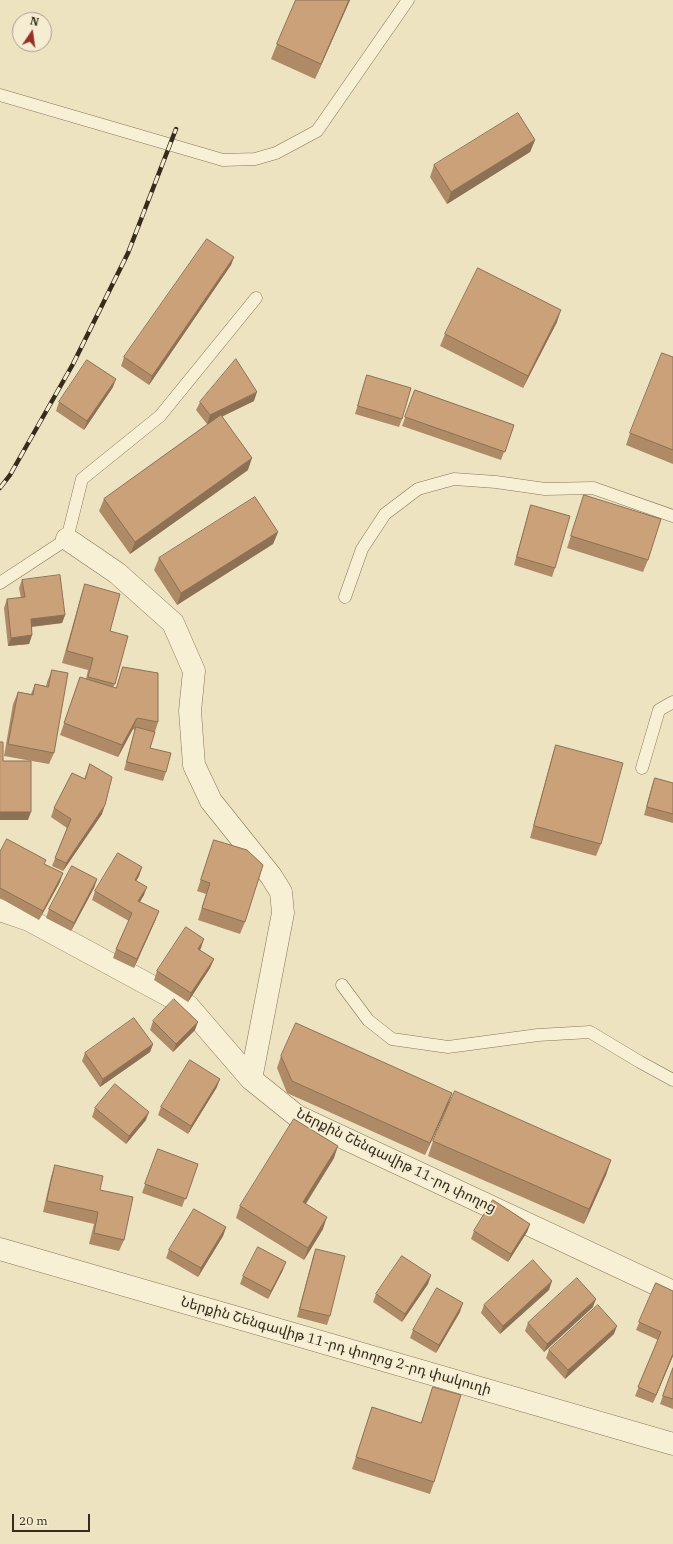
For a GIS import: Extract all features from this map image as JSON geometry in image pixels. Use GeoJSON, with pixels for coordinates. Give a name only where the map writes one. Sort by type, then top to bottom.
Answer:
{"type":"FeatureCollection","features":[{"type":"Feature","properties":{"kind":"street"},"geometry":{"type":"LineString","coordinates":[[67,539],[117,573],[173,623],[194,672],[190,711],[194,765],[211,801],[271,876],[280,892],[283,913],[251,1079]]}},
{"type":"Feature","properties":{"kind":"street","name":"Ներքին Շենգավիթ 11-րդ փողոց"},"geometry":{"type":"LineString","coordinates":[[0,910],[29,920],[188,1006],[251,1079],[296,1116],[673,1292]]}},
{"type":"Feature","properties":{"kind":"street","name":"Ներքին Շենգավիթ 11-րդ փողոց 2-րդ փակուղի"},"geometry":{"type":"LineString","coordinates":[[0,1249],[673,1444]]}},
{"type":"Feature","properties":{"kind":"lane"},"geometry":{"type":"LineString","coordinates":[[0,95],[223,160],[255,159],[276,153],[317,131],[408,0]]}},
{"type":"Feature","properties":{"kind":"lane"},"geometry":{"type":"LineString","coordinates":[[0,583],[67,539],[82,479],[160,416],[256,298]]}},
{"type":"Feature","properties":{"kind":"lane"},"geometry":{"type":"LineString","coordinates":[[345,597],[362,549],[385,514],[418,489],[454,479],[496,482],[545,489],[593,488],[673,516]]}},
{"type":"Feature","properties":{"kind":"lane"},"geometry":{"type":"LineString","coordinates":[[642,768],[659,710],[673,702]]}},
{"type":"Feature","properties":{"kind":"lane"},"geometry":{"type":"LineString","coordinates":[[342,985],[368,1020],[392,1039],[448,1048],[538,1035],[590,1032],[673,1080]]}},
{"type":"Feature","properties":{"kind":"building"},"geometry":{"type":"Polygon","coordinates":[[[296,0],[349,0],[321,64],[277,44],[296,0]]]}},
{"type":"Feature","properties":{"kind":"building"},"geometry":{"type":"Polygon","coordinates":[[[518,113],[535,140],[451,192],[434,165],[518,113]]]}},
{"type":"Feature","properties":{"kind":"building"},"geometry":{"type":"Polygon","coordinates":[[[207,239],[234,257],[152,376],[124,357],[207,239]]]}},
{"type":"Feature","properties":{"kind":"building"},"geometry":{"type":"Polygon","coordinates":[[[478,268],[561,310],[528,376],[445,334],[478,268]]]}},
{"type":"Feature","properties":{"kind":"building"},"geometry":{"type":"Polygon","coordinates":[[[662,353],[673,357],[673,450],[630,433],[662,353]]]}},
{"type":"Feature","properties":{"kind":"building"},"geometry":{"type":"Polygon","coordinates":[[[236,359],[257,392],[210,415],[200,402],[236,359]]]}},
{"type":"Feature","properties":{"kind":"building"},"geometry":{"type":"Polygon","coordinates":[[[87,360],[116,379],[87,421],[59,402],[87,360]]]}},
{"type":"Feature","properties":{"kind":"building"},"geometry":{"type":"Polygon","coordinates":[[[367,375],[411,388],[402,419],[358,406],[367,375]]]}},
{"type":"Feature","properties":{"kind":"building"},"geometry":{"type":"Polygon","coordinates":[[[415,390],[514,425],[505,452],[405,417],[415,390]]]}},
{"type":"Feature","properties":{"kind":"building"},"geometry":{"type":"Polygon","coordinates":[[[221,415],[252,458],[135,542],[104,499],[221,415]]]}},
{"type":"Feature","properties":{"kind":"building"},"geometry":{"type":"Polygon","coordinates":[[[584,495],[661,519],[648,560],[571,536],[584,495]]]}},
{"type":"Feature","properties":{"kind":"building"},"geometry":{"type":"Polygon","coordinates":[[[255,497],[278,532],[181,593],[159,558],[255,497]]]}},
{"type":"Feature","properties":{"kind":"building"},"geometry":{"type":"Polygon","coordinates":[[[531,505],[570,516],[555,568],[517,557],[531,505]]]}},
{"type":"Feature","properties":{"kind":"building"},"geometry":{"type":"Polygon","coordinates":[[[60,575],[65,615],[31,619],[32,635],[11,638],[7,599],[25,597],[22,580],[60,575]]]}},
{"type":"Feature","properties":{"kind":"building"},"geometry":{"type":"Polygon","coordinates":[[[85,584],[120,594],[110,631],[128,636],[115,684],[88,677],[93,658],[67,651],[85,584]]]}},
{"type":"Feature","properties":{"kind":"building"},"geometry":{"type":"Polygon","coordinates":[[[123,667],[158,673],[158,722],[137,718],[122,745],[64,723],[80,677],[116,688],[123,667]]]}},
{"type":"Feature","properties":{"kind":"building"},"geometry":{"type":"Polygon","coordinates":[[[52,670],[68,673],[54,753],[8,744],[18,692],[33,695],[35,684],[48,687],[52,670]]]}},
{"type":"Feature","properties":{"kind":"building"},"geometry":{"type":"Polygon","coordinates":[[[136,727],[155,732],[150,748],[171,753],[166,772],[127,762],[136,727]]]}},
{"type":"Feature","properties":{"kind":"building"},"geometry":{"type":"Polygon","coordinates":[[[0,742],[3,742],[3,761],[31,761],[31,812],[0,812],[0,742]]]}},
{"type":"Feature","properties":{"kind":"building"},"geometry":{"type":"Polygon","coordinates":[[[556,745],[623,763],[601,844],[534,826],[556,745]]]}},
{"type":"Feature","properties":{"kind":"building"},"geometry":{"type":"Polygon","coordinates":[[[90,764],[112,777],[105,805],[66,863],[55,858],[71,819],[54,808],[72,773],[85,779],[90,764]]]}},
{"type":"Feature","properties":{"kind":"building"},"geometry":{"type":"Polygon","coordinates":[[[655,778],[673,783],[673,814],[647,807],[655,778]]]}},
{"type":"Feature","properties":{"kind":"building"},"geometry":{"type":"Polygon","coordinates":[[[7,839],[46,860],[44,864],[63,873],[43,911],[0,888],[0,852],[7,839]]]}},
{"type":"Feature","properties":{"kind":"building"},"geometry":{"type":"Polygon","coordinates":[[[214,840],[247,850],[263,865],[245,922],[202,908],[210,883],[201,880],[214,840]]]}},
{"type":"Feature","properties":{"kind":"building"},"geometry":{"type":"Polygon","coordinates":[[[118,853],[142,867],[135,880],[147,887],[138,901],[159,911],[137,959],[116,949],[132,913],[95,891],[118,853]]]}},
{"type":"Feature","properties":{"kind":"building"},"geometry":{"type":"Polygon","coordinates":[[[72,866],[97,879],[74,923],[49,909],[72,866]]]}},
{"type":"Feature","properties":{"kind":"building"},"geometry":{"type":"Polygon","coordinates":[[[186,927],[204,939],[198,949],[214,959],[191,993],[157,971],[186,927]]]}},
{"type":"Feature","properties":{"kind":"building"},"geometry":{"type":"Polygon","coordinates":[[[174,999],[198,1022],[176,1044],[153,1021],[174,999]]]}},
{"type":"Feature","properties":{"kind":"building"},"geometry":{"type":"Polygon","coordinates":[[[134,1018],[153,1044],[103,1079],[85,1053],[134,1018]]]}},
{"type":"Feature","properties":{"kind":"building"},"geometry":{"type":"Polygon","coordinates":[[[296,1023],[452,1093],[430,1143],[292,1081],[281,1056],[296,1023]]]}},
{"type":"Feature","properties":{"kind":"building"},"geometry":{"type":"Polygon","coordinates":[[[190,1060],[220,1079],[191,1126],[161,1107],[190,1060]]]}},
{"type":"Feature","properties":{"kind":"building"},"geometry":{"type":"Polygon","coordinates":[[[115,1084],[149,1112],[129,1136],[95,1108],[115,1084]]]}},
{"type":"Feature","properties":{"kind":"building"},"geometry":{"type":"Polygon","coordinates":[[[455,1091],[611,1160],[589,1209],[433,1141],[455,1091]]]}},
{"type":"Feature","properties":{"kind":"building"},"geometry":{"type":"Polygon","coordinates":[[[294,1119],[338,1146],[303,1202],[327,1217],[308,1248],[240,1206],[294,1119]]]}},
{"type":"Feature","properties":{"kind":"building"},"geometry":{"type":"Polygon","coordinates":[[[158,1149],[198,1164],[186,1199],[145,1184],[158,1149]]]}},
{"type":"Feature","properties":{"kind":"building"},"geometry":{"type":"Polygon","coordinates":[[[55,1165],[103,1176],[100,1190],[133,1197],[124,1240],[94,1233],[98,1212],[47,1201],[55,1165]]]}},
{"type":"Feature","properties":{"kind":"building"},"geometry":{"type":"Polygon","coordinates":[[[493,1200],[530,1224],[511,1254],[474,1231],[493,1200]]]}},
{"type":"Feature","properties":{"kind":"building"},"geometry":{"type":"Polygon","coordinates":[[[194,1209],[226,1227],[201,1268],[169,1250],[194,1209]]]}},
{"type":"Feature","properties":{"kind":"building"},"geometry":{"type":"Polygon","coordinates":[[[258,1247],[286,1262],[271,1291],[243,1276],[258,1247]]]}},
{"type":"Feature","properties":{"kind":"building"},"geometry":{"type":"Polygon","coordinates":[[[316,1249],[345,1256],[330,1316],[300,1309],[316,1249]]]}},
{"type":"Feature","properties":{"kind":"building"},"geometry":{"type":"Polygon","coordinates":[[[402,1256],[431,1275],[405,1314],[376,1294],[402,1256]]]}},
{"type":"Feature","properties":{"kind":"building"},"geometry":{"type":"Polygon","coordinates":[[[533,1260],[552,1281],[503,1326],[484,1305],[533,1260]]]}},
{"type":"Feature","properties":{"kind":"building"},"geometry":{"type":"Polygon","coordinates":[[[577,1278],[596,1299],[547,1344],[528,1323],[577,1278]]]}},
{"type":"Feature","properties":{"kind":"building"},"geometry":{"type":"Polygon","coordinates":[[[656,1283],[673,1291],[673,1354],[656,1395],[638,1387],[661,1332],[639,1322],[656,1283]]]}},
{"type":"Feature","properties":{"kind":"building"},"geometry":{"type":"Polygon","coordinates":[[[437,1288],[463,1303],[439,1345],[413,1330],[437,1288]]]}},
{"type":"Feature","properties":{"kind":"building"},"geometry":{"type":"Polygon","coordinates":[[[598,1305],[617,1326],[568,1370],[549,1350],[598,1305]]]}},
{"type":"Feature","properties":{"kind":"building"},"geometry":{"type":"Polygon","coordinates":[[[673,1368],[673,1399],[663,1396],[673,1368]]]}},
{"type":"Feature","properties":{"kind":"building"},"geometry":{"type":"Polygon","coordinates":[[[433,1387],[461,1395],[434,1482],[356,1457],[372,1407],[421,1423],[433,1387]]]}},
{"type":"Feature","properties":{"kind":"railway"},"geometry":{"type":"LineString","coordinates":[[0,488],[10,475],[73,364],[128,253],[176,129]]}}]}
